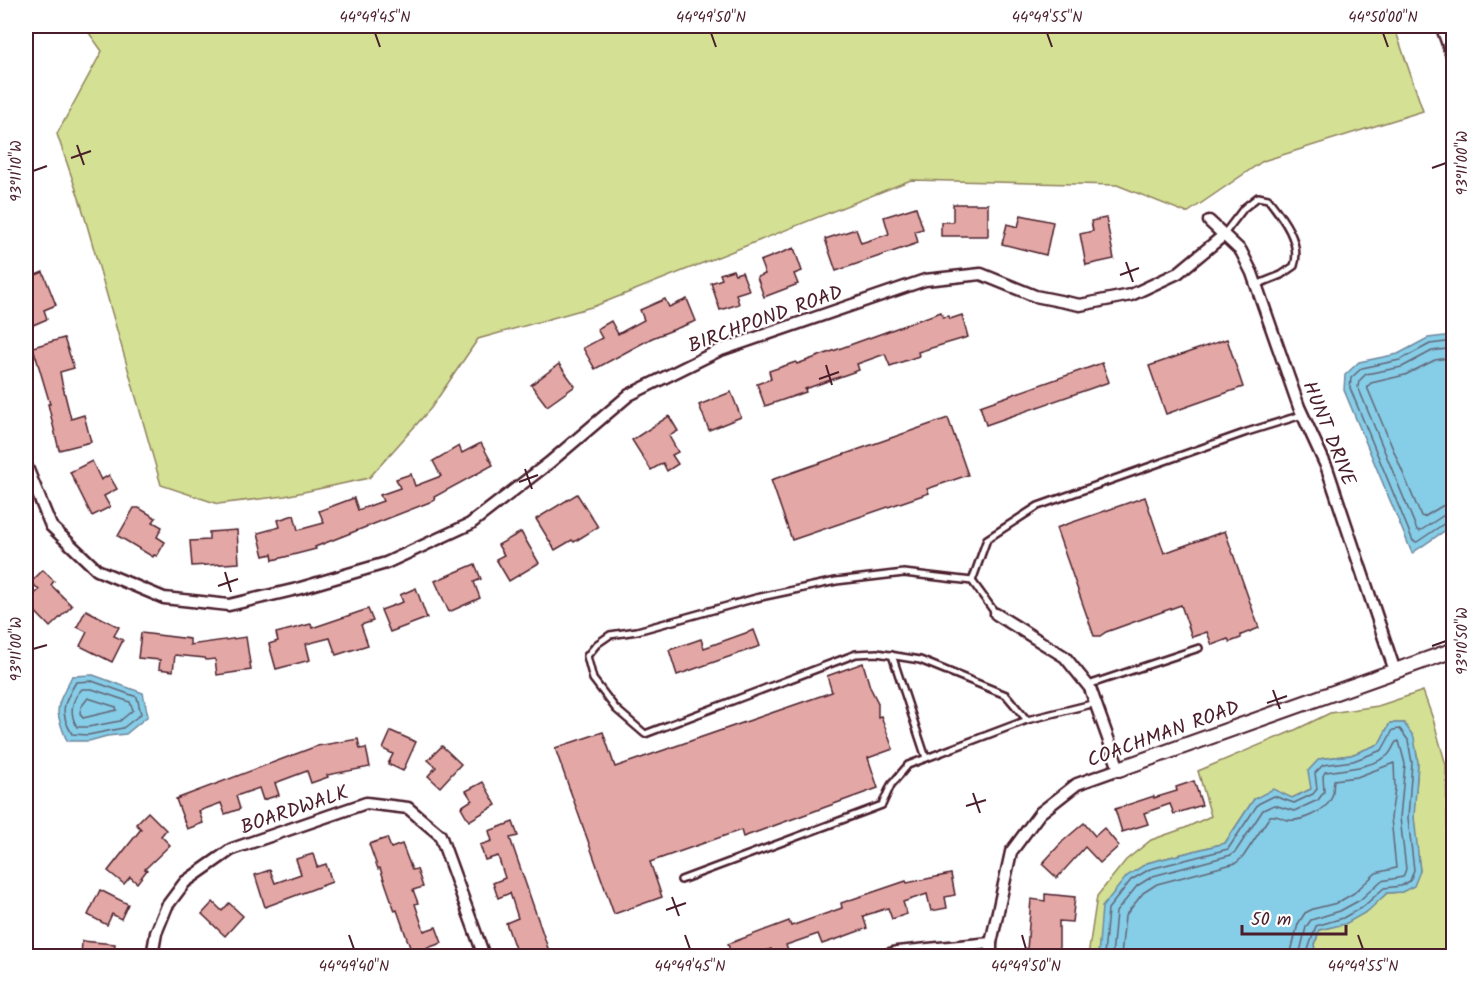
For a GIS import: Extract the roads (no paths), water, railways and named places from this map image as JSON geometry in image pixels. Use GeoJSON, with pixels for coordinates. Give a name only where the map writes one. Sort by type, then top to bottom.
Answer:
{"type":"FeatureCollection","features":[{"type":"Feature","properties":{"kind":"main road"},"geometry":{"type":"LineString","coordinates":[[1444,26],[1454,54]]}},
{"type":"Feature","properties":{"kind":"street","name":"HUNT DRIVE"},"geometry":{"type":"LineString","coordinates":[[1209,221],[1241,251],[1256,285],[1302,415],[1327,468],[1395,671]]}},
{"type":"Feature","properties":{"kind":"street","name":"BIRCHPOND ROAD"},"geometry":{"type":"LineString","coordinates":[[26,465],[51,526],[97,570],[164,598],[229,605],[297,589],[386,563],[470,524],[549,463],[629,395],[718,351],[925,280],[981,274],[1035,297],[1080,304],[1131,295],[1178,273],[1224,235]]}},
{"type":"Feature","properties":{"kind":"street"},"geometry":{"type":"LineString","coordinates":[[996,614],[1065,657],[1088,686],[1119,769]]}},
{"type":"Feature","properties":{"kind":"street","name":"COACHMAN ROAD"},"geometry":{"type":"LineString","coordinates":[[991,957],[991,943],[1011,852],[1040,813],[1077,784],[1395,671],[1452,655]]}},
{"type":"Feature","properties":{"kind":"street","name":"BOARDWALK"},"geometry":{"type":"LineString","coordinates":[[152,957],[156,933],[167,906],[185,882],[232,849],[366,803],[408,808],[440,835],[484,957]]}},
{"type":"Feature","properties":{"kind":"street"},"geometry":{"type":"LineString","coordinates":[[883,957],[897,952],[991,943]]}},
{"type":"Feature","properties":{"kind":"lane"},"geometry":{"type":"LineString","coordinates":[[1224,235],[1244,208],[1258,197],[1268,199],[1282,217],[1293,239],[1296,258],[1294,266],[1256,285]]}},
{"type":"Feature","properties":{"kind":"lane"},"geometry":{"type":"LineString","coordinates":[[972,581],[987,539],[1038,506],[1247,432],[1302,415]]}},
{"type":"Feature","properties":{"kind":"lane"},"geometry":{"type":"LineString","coordinates":[[996,614],[972,581],[904,573],[836,581],[756,598],[637,631],[610,635],[597,644],[587,656],[593,679],[616,709],[645,734],[856,654],[892,655],[920,660],[1006,695],[1027,720]]}},
{"type":"Feature","properties":{"kind":"lane"},"geometry":{"type":"LineString","coordinates":[[1088,686],[1199,648]]}},
{"type":"Feature","properties":{"kind":"lane"},"geometry":{"type":"LineString","coordinates":[[892,655],[926,758]]}},
{"type":"Feature","properties":{"kind":"lane"},"geometry":{"type":"LineString","coordinates":[[681,880],[882,806],[891,786],[908,765],[1027,720],[1096,703]]}},
{"type":"Feature","properties":{"kind":"water"},"geometry":{"type":"Polygon","coordinates":[[[1453,335],[1453,525],[1412,553],[1344,390],[1345,375],[1359,362],[1398,354],[1428,338],[1453,335]]]}},
{"type":"Feature","properties":{"kind":"water"},"geometry":{"type":"Polygon","coordinates":[[[93,675],[143,693],[148,716],[126,734],[89,741],[67,741],[58,714],[60,702],[72,676],[93,675]]]}},
{"type":"Feature","properties":{"kind":"water"},"geometry":{"type":"Polygon","coordinates":[[[1390,723],[1404,723],[1414,737],[1418,763],[1414,817],[1420,871],[1414,886],[1402,892],[1387,893],[1368,911],[1345,924],[1319,930],[1312,956],[1098,956],[1102,907],[1127,876],[1147,863],[1225,843],[1254,799],[1273,789],[1292,798],[1311,789],[1308,771],[1319,759],[1351,755],[1379,744],[1390,723]]]}}]}
